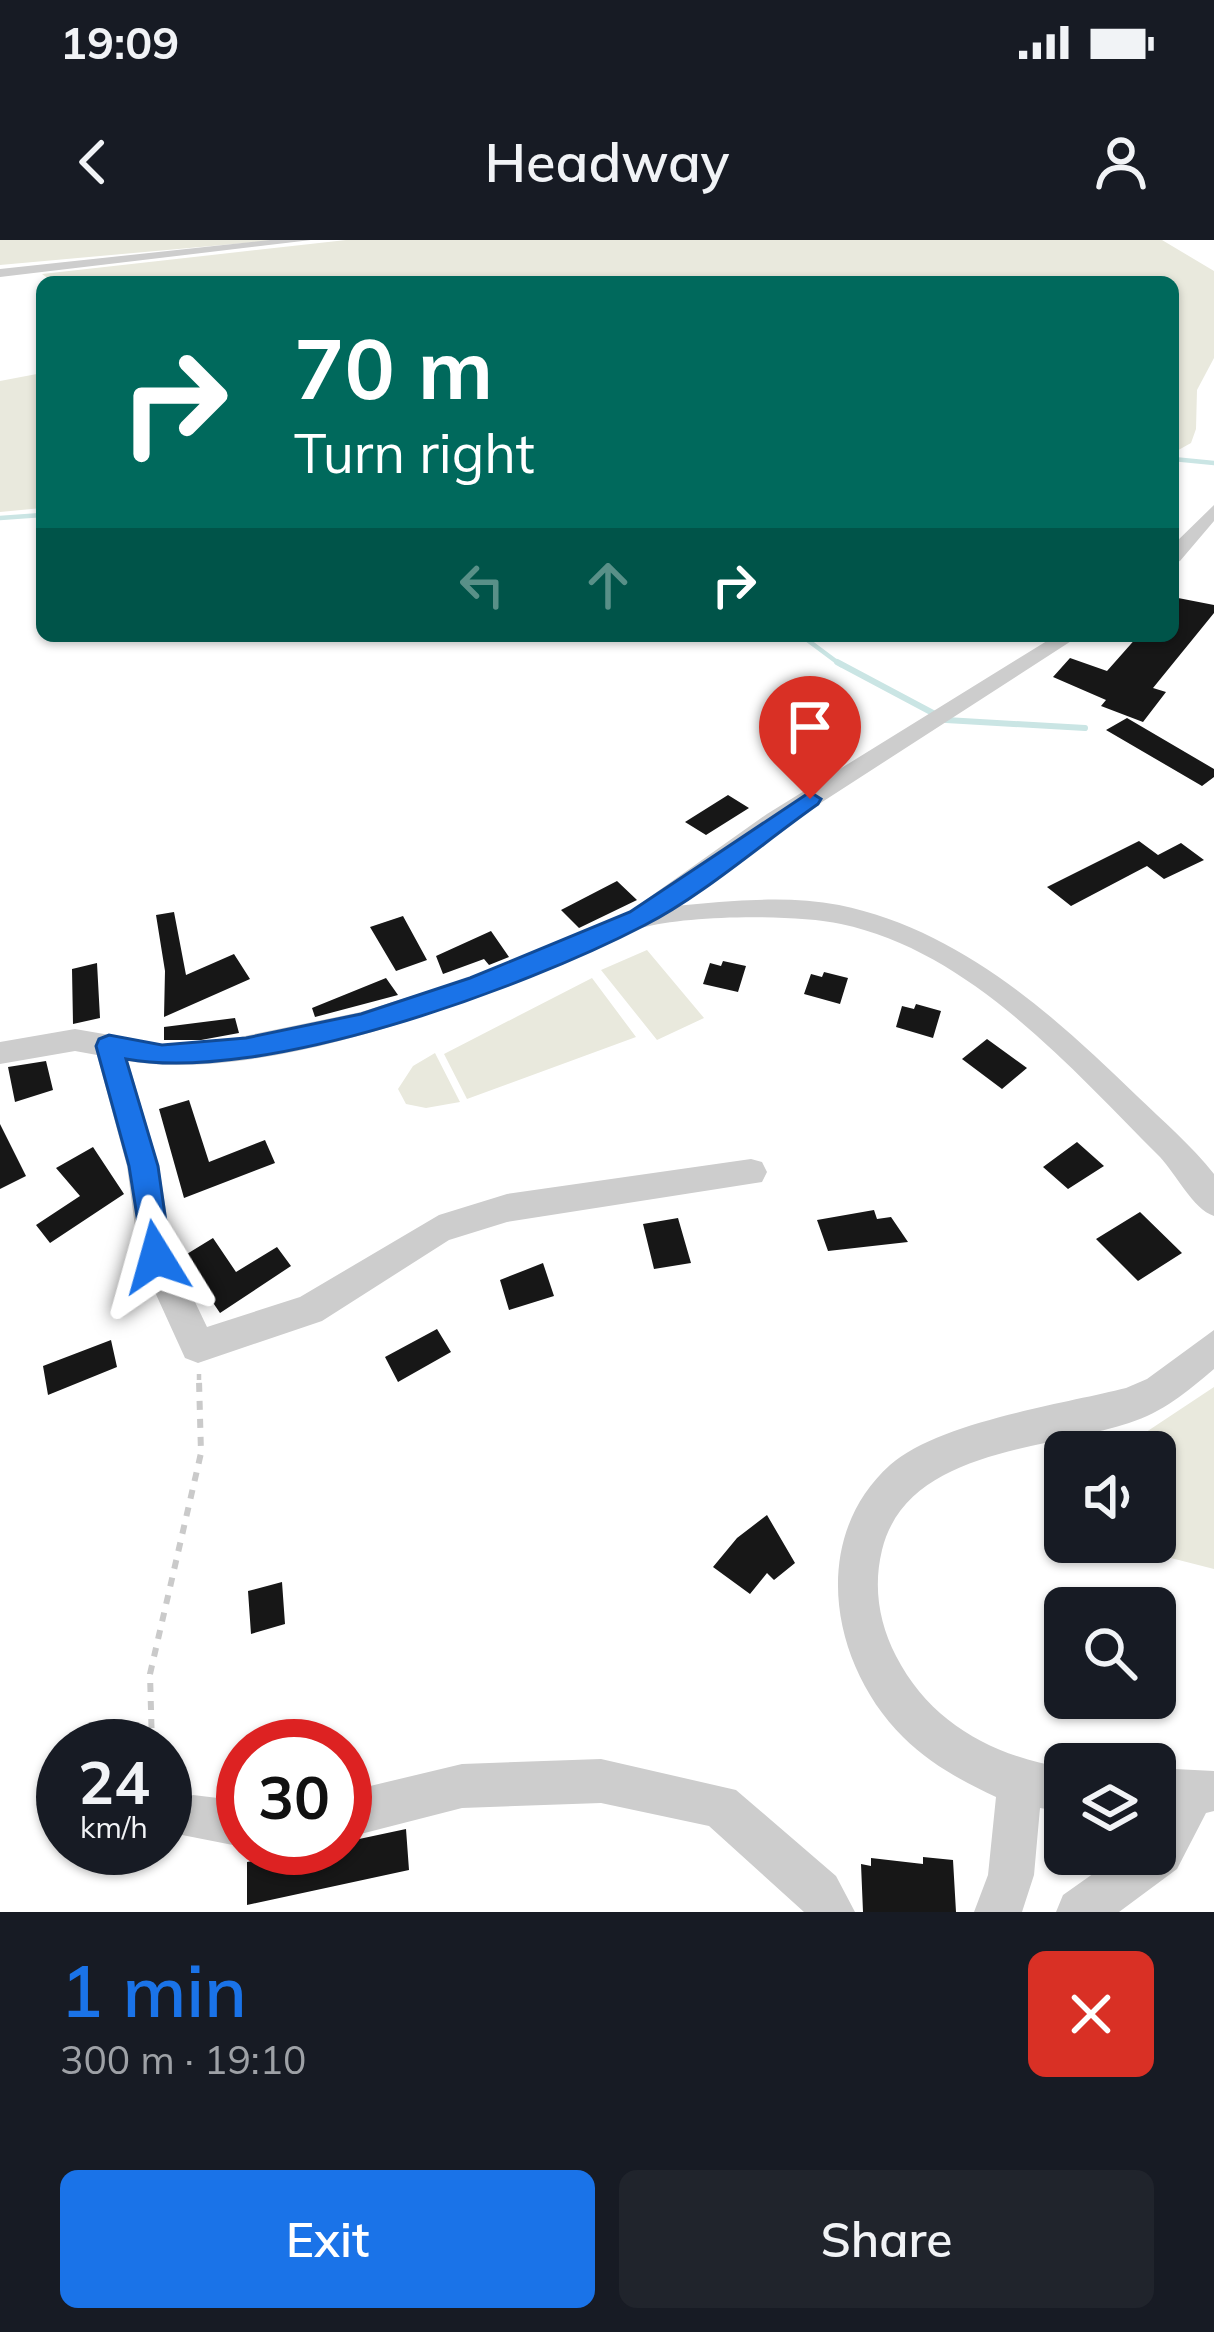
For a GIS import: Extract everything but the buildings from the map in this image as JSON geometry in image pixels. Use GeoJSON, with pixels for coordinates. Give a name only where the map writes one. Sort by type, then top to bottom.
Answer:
{"type":"FeatureCollection","features":[{"type":"Feature","properties":{"kind":"street"},"geometry":{"type":"LineString","coordinates":[[156,255],[163,240]]}},
{"type":"Feature","properties":{"kind":"street"},"geometry":{"type":"LineString","coordinates":[[0,273],[304,240]]}},
{"type":"Feature","properties":{"kind":"street"},"geometry":{"type":"LineString","coordinates":[[1179,549],[1214,510]]}},
{"type":"Feature","properties":{"kind":"street"},"geometry":{"type":"LineString","coordinates":[[0,1053],[75,1040],[162,1055],[201,1056],[362,1023],[479,985],[639,918],[776,820],[1059,642]]}},
{"type":"Feature","properties":{"kind":"street"},"geometry":{"type":"LineString","coordinates":[[639,918],[840,914],[896,933],[1012,1002],[1121,1099],[1182,1160],[1214,1202]]}},
{"type":"Feature","properties":{"kind":"street"},"geometry":{"type":"LineString","coordinates":[[109,1046],[143,1166],[156,1257],[198,1346],[310,1310],[439,1228],[507,1208],[751,1172]]}},
{"type":"Feature","properties":{"kind":"street"},"geometry":{"type":"LineString","coordinates":[[1044,1788],[1019,1786],[957,1759],[920,1727],[893,1694],[859,1618],[858,1562],[869,1525],[885,1498],[922,1465],[1129,1405],[1160,1391],[1214,1347]]}},
{"type":"Feature","properties":{"kind":"street"},"geometry":{"type":"LineString","coordinates":[[372,1808],[462,1786],[601,1781],[720,1806],[819,1893],[831,1912]]}},
{"type":"Feature","properties":{"kind":"street"},"geometry":{"type":"LineString","coordinates":[[998,1912],[1011,1875],[1019,1786]]}},
{"type":"Feature","properties":{"kind":"street"},"geometry":{"type":"LineString","coordinates":[[1080,1912],[1161,1853],[1188,1791]]}},
{"type":"Feature","properties":{"kind":"street"},"geometry":{"type":"LineString","coordinates":[[193,1818],[216,1820]]}},
{"type":"Feature","properties":{"kind":"path"},"geometry":{"type":"LineString","coordinates":[[151,1719],[150,1674],[201,1453],[198,1346]]}},
{"type":"Feature","properties":{"kind":"shaded area"},"geometry":{"type":"Polygon","coordinates":[[[0,240],[278,240],[0,265],[0,240]]]}},
{"type":"Feature","properties":{"kind":"shaded area"},"geometry":{"type":"Polygon","coordinates":[[[346,240],[1162,240],[1214,271],[1214,358],[1197,390],[1191,443],[1179,450],[1179,276],[42,274],[346,240]]]}},
{"type":"Feature","properties":{"kind":"shaded area"},"geometry":{"type":"Polygon","coordinates":[[[36,374],[36,509],[0,512],[0,381],[36,374]]]}},
{"type":"Feature","properties":{"kind":"shaded area"},"geometry":{"type":"Polygon","coordinates":[[[647,950],[704,1018],[657,1040],[601,970],[647,950]]]}},
{"type":"Feature","properties":{"kind":"shaded area"},"geometry":{"type":"Polygon","coordinates":[[[592,978],[636,1037],[467,1099],[444,1054],[592,978]]]}},
{"type":"Feature","properties":{"kind":"shaded area"},"geometry":{"type":"Polygon","coordinates":[[[435,1053],[460,1102],[426,1108],[406,1104],[398,1089],[413,1066],[435,1053]]]}},
{"type":"Feature","properties":{"kind":"shaded area"},"geometry":{"type":"Polygon","coordinates":[[[1214,1387],[1214,1569],[1176,1559],[1176,1431],[1148,1431],[1214,1387]]]}},
{"type":"Feature","properties":{"kind":"waterway"},"geometry":{"type":"LineString","coordinates":[[1179,460],[1214,463]]}},
{"type":"Feature","properties":{"kind":"waterway"},"geometry":{"type":"LineString","coordinates":[[0,518],[36,515]]}},
{"type":"Feature","properties":{"kind":"waterway"},"geometry":{"type":"LineString","coordinates":[[810,642],[841,665]]}},
{"type":"Feature","properties":{"kind":"waterway"},"geometry":{"type":"LineString","coordinates":[[837,662],[946,720],[1085,728]]}},
{"type":"Feature","properties":{"kind":"route"},"geometry":{"type":"LineString","coordinates":[[156,1257],[143,1166],[109,1046],[201,1056],[246,1049],[362,1023],[479,985],[639,918],[810,799]]}}]}
